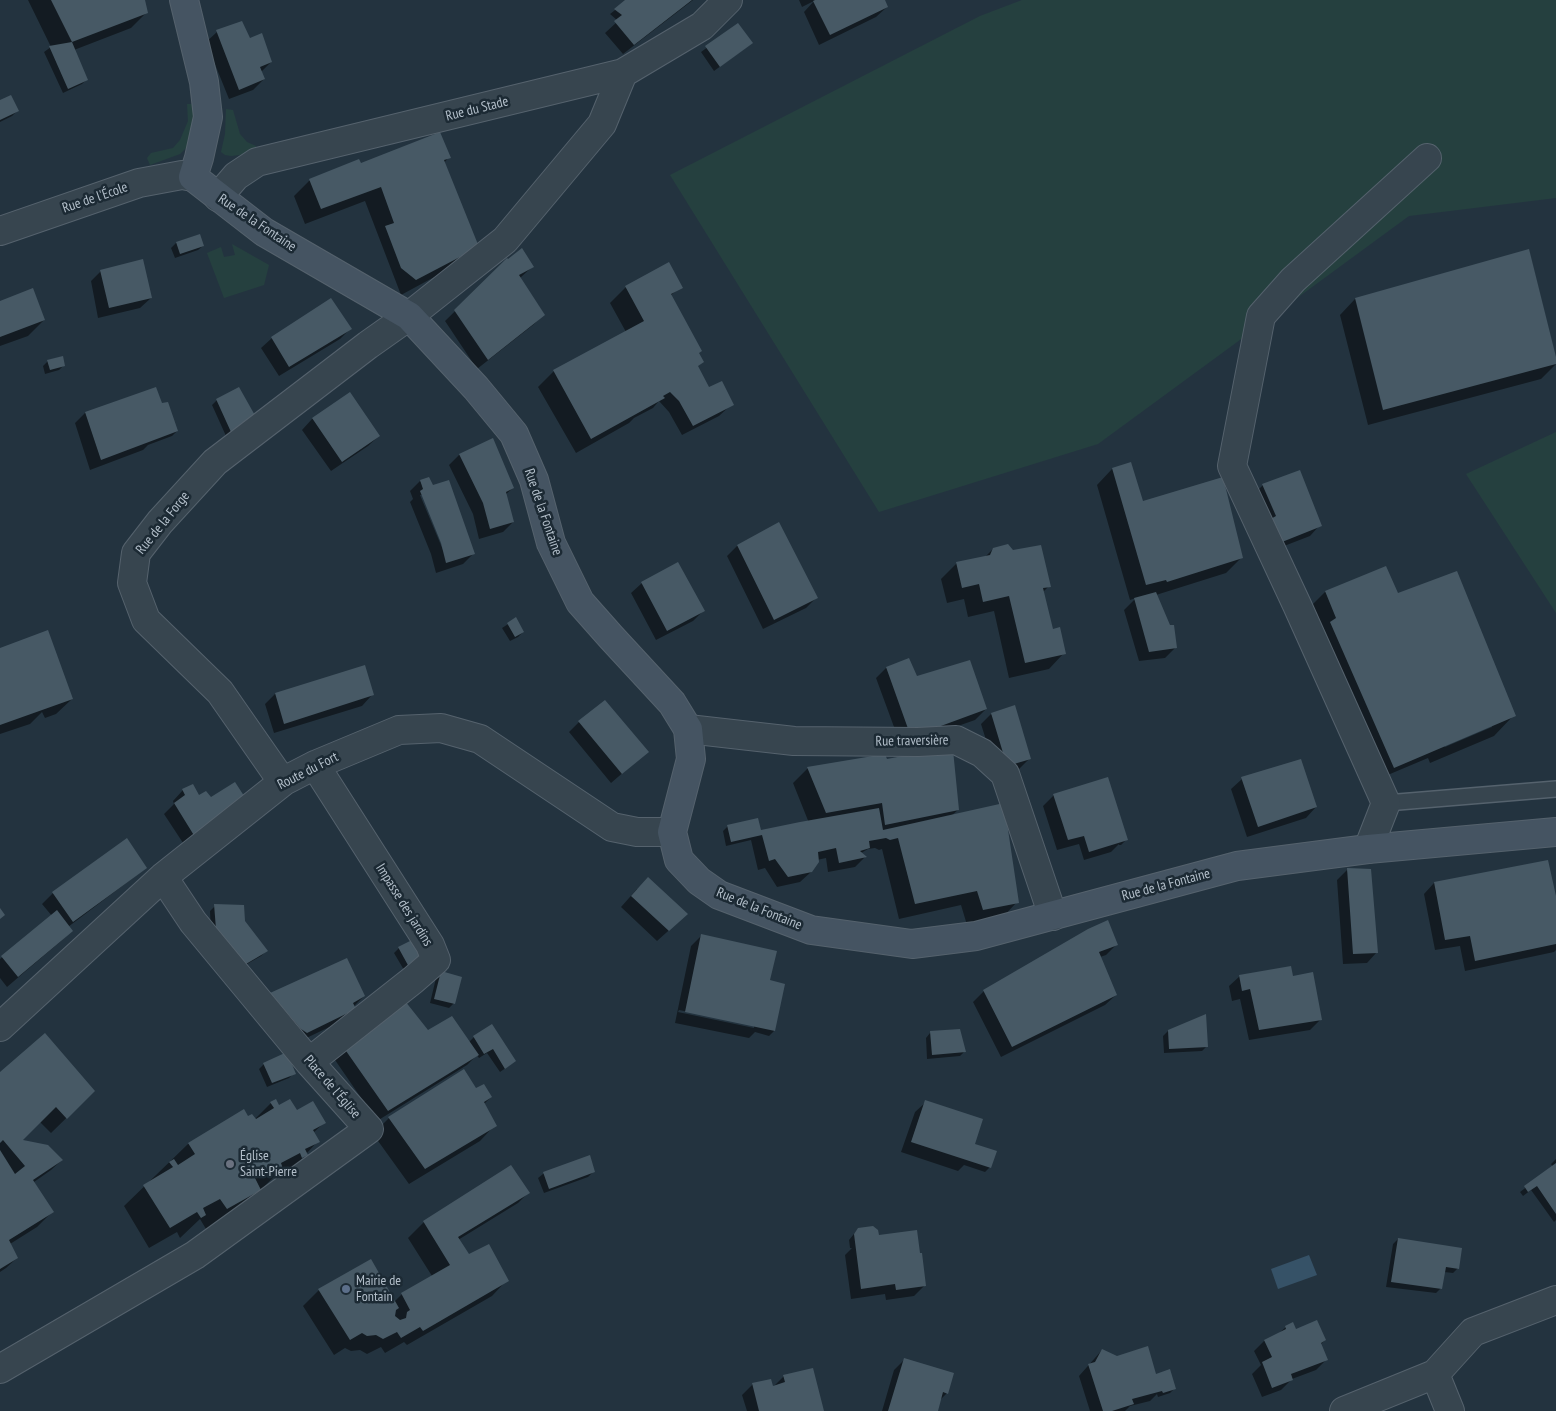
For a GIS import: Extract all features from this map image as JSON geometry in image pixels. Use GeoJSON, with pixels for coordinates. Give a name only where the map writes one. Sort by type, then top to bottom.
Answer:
{"type":"FeatureCollection","features":[{"type":"Feature","properties":{"kind":"street"},"geometry":{"type":"LineString","coordinates":[[184,0],[204,82],[208,117],[193,177]]}},
{"type":"Feature","properties":{"kind":"street","name":"Rue du Stade"},"geometry":{"type":"LineString","coordinates":[[218,197],[236,176],[257,162],[623,73],[702,26],[728,0]]}},
{"type":"Feature","properties":{"kind":"street","name":"Rue de la Forge"},"geometry":{"type":"LineString","coordinates":[[284,781],[220,692],[146,620],[132,583],[136,553],[160,522],[215,462],[409,316],[505,240],[602,124],[623,73]]}},
{"type":"Feature","properties":{"kind":"street"},"geometry":{"type":"LineString","coordinates":[[1368,849],[1386,803],[1232,466],[1261,316],[1293,280],[1427,158]]}},
{"type":"Feature","properties":{"kind":"street","name":"Rue de l'École"},"geometry":{"type":"LineString","coordinates":[[0,231],[139,183],[182,176],[193,177]]}},
{"type":"Feature","properties":{"kind":"street","name":"Rue de la Fontaine"},"geometry":{"type":"LineString","coordinates":[[193,177],[264,232],[409,316],[476,388],[514,434],[534,480],[551,544],[580,602],[672,703],[688,729],[691,759],[672,832],[679,860],[698,881],[718,895],[811,930],[912,944],[976,936],[1236,866],[1368,849],[1556,832]]}},
{"type":"Feature","properties":{"kind":"street","name":"Route du Fort"},"geometry":{"type":"LineString","coordinates":[[0,1027],[163,877],[284,781],[315,765],[399,730],[441,728],[480,739],[612,827],[637,832],[672,832]]}},
{"type":"Feature","properties":{"kind":"street","name":"Rue traversière"},"geometry":{"type":"LineString","coordinates":[[688,729],[794,741],[918,742],[956,740],[982,754],[1005,774],[1053,916]]}},
{"type":"Feature","properties":{"kind":"street","name":"Impasse des jardins"},"geometry":{"type":"LineString","coordinates":[[309,1062],[436,960],[430,945],[315,765]]}},
{"type":"Feature","properties":{"kind":"street","name":"Place de l'Église"},"geometry":{"type":"LineString","coordinates":[[0,1369],[195,1255],[369,1129],[309,1062],[193,922],[163,877]]}},
{"type":"Feature","properties":{"kind":"street"},"geometry":{"type":"LineString","coordinates":[[1344,1411],[1435,1374],[1473,1332],[1556,1300]]}},
{"type":"Feature","properties":{"kind":"street"},"geometry":{"type":"LineString","coordinates":[[1435,1374],[1450,1411]]}},
{"type":"Feature","properties":{"kind":"lane"},"geometry":{"type":"LineString","coordinates":[[1386,803],[1556,789]]}},
{"type":"Feature","properties":{"kind":"green space"},"geometry":{"type":"Polygon","coordinates":[[[1022,0],[1556,0],[1556,198],[1409,216],[1098,444],[879,512],[670,175],[980,16],[1022,0]]]}},
{"type":"Feature","properties":{"kind":"green space"},"geometry":{"type":"Polygon","coordinates":[[[187,104],[195,106],[195,119],[187,147],[180,154],[150,165],[147,158],[151,153],[173,148],[180,140],[188,121],[187,104]]]}},
{"type":"Feature","properties":{"kind":"green space"},"geometry":{"type":"Polygon","coordinates":[[[226,109],[233,110],[240,134],[247,142],[256,146],[256,150],[247,154],[231,156],[221,152],[225,134],[226,109]]]}},
{"type":"Feature","properties":{"kind":"green space"},"geometry":{"type":"Polygon","coordinates":[[[232,244],[269,265],[264,285],[224,298],[207,253],[221,247],[224,257],[235,255],[232,244]]]}},
{"type":"Feature","properties":{"kind":"green space"},"geometry":{"type":"Polygon","coordinates":[[[1556,432],[1556,613],[1466,474],[1556,432]]]}},
{"type":"Feature","properties":{"kind":"water"},"geometry":{"type":"Polygon","coordinates":[[[1309,1255],[1317,1275],[1278,1289],[1271,1269],[1309,1255]]]}},
{"type":"Feature","properties":{"kind":"building"},"geometry":{"type":"Polygon","coordinates":[[[51,0],[145,0],[148,13],[72,42],[51,0]]]}},
{"type":"Feature","properties":{"kind":"building"},"geometry":{"type":"Polygon","coordinates":[[[625,0],[692,0],[634,45],[614,21],[622,15],[614,9],[625,0]]]}},
{"type":"Feature","properties":{"kind":"building"},"geometry":{"type":"Polygon","coordinates":[[[885,0],[888,7],[830,35],[813,1],[885,0]]]}},
{"type":"Feature","properties":{"kind":"building"},"geometry":{"type":"Polygon","coordinates":[[[242,21],[250,38],[262,33],[272,62],[260,67],[265,79],[239,90],[216,30],[242,21]]]}},
{"type":"Feature","properties":{"kind":"building"},"geometry":{"type":"Polygon","coordinates":[[[738,23],[753,43],[720,67],[705,46],[738,23]]]}},
{"type":"Feature","properties":{"kind":"building"},"geometry":{"type":"Polygon","coordinates":[[[72,42],[88,80],[68,89],[49,46],[72,42]]]}},
{"type":"Feature","properties":{"kind":"building"},"geometry":{"type":"Polygon","coordinates":[[[11,95],[19,111],[0,120],[0,100],[11,95]]]}},
{"type":"Feature","properties":{"kind":"building"},"geometry":{"type":"Polygon","coordinates":[[[440,132],[451,158],[444,160],[479,247],[416,280],[401,268],[385,226],[394,223],[381,187],[321,209],[309,179],[359,159],[361,163],[440,132]]]}},
{"type":"Feature","properties":{"kind":"building"},"geometry":{"type":"Polygon","coordinates":[[[200,234],[204,246],[180,254],[176,242],[200,234]]]}},
{"type":"Feature","properties":{"kind":"building"},"geometry":{"type":"Polygon","coordinates":[[[522,248],[534,267],[519,275],[545,315],[488,360],[454,310],[507,258],[522,248]]]}},
{"type":"Feature","properties":{"kind":"building"},"geometry":{"type":"Polygon","coordinates":[[[1529,249],[1556,357],[1556,364],[1383,410],[1355,298],[1529,249]]]}},
{"type":"Feature","properties":{"kind":"building"},"geometry":{"type":"Polygon","coordinates":[[[143,259],[152,298],[109,308],[100,270],[143,259]]]}},
{"type":"Feature","properties":{"kind":"building"},"geometry":{"type":"Polygon","coordinates":[[[669,262],[683,288],[671,294],[702,351],[699,353],[704,362],[698,366],[709,387],[722,381],[734,405],[693,426],[679,401],[670,392],[663,396],[665,398],[591,439],[553,370],[644,321],[625,286],[669,262]]]}},
{"type":"Feature","properties":{"kind":"building"},"geometry":{"type":"Polygon","coordinates":[[[33,288],[45,320],[0,337],[0,301],[33,288]]]}},
{"type":"Feature","properties":{"kind":"building"},"geometry":{"type":"Polygon","coordinates":[[[331,298],[352,329],[289,367],[271,337],[331,298]]]}},
{"type":"Feature","properties":{"kind":"building"},"geometry":{"type":"Polygon","coordinates":[[[63,356],[65,366],[50,370],[47,360],[63,356]]]}},
{"type":"Feature","properties":{"kind":"building"},"geometry":{"type":"Polygon","coordinates":[[[156,387],[162,403],[168,402],[178,431],[101,460],[85,412],[156,387]]]}},
{"type":"Feature","properties":{"kind":"building"},"geometry":{"type":"Polygon","coordinates":[[[239,387],[257,419],[231,432],[216,399],[239,387]]]}},
{"type":"Feature","properties":{"kind":"building"},"geometry":{"type":"Polygon","coordinates":[[[350,392],[380,436],[342,462],[312,418],[350,392]]]}},
{"type":"Feature","properties":{"kind":"building"},"geometry":{"type":"Polygon","coordinates":[[[493,438],[514,488],[506,492],[514,522],[490,529],[483,503],[459,454],[493,438]]]}},
{"type":"Feature","properties":{"kind":"building"},"geometry":{"type":"Polygon","coordinates":[[[1131,462],[1143,501],[1223,477],[1243,558],[1167,582],[1166,580],[1146,585],[1112,468],[1131,462]]]}},
{"type":"Feature","properties":{"kind":"building"},"geometry":{"type":"Polygon","coordinates":[[[1300,470],[1322,526],[1277,544],[1267,521],[1276,516],[1262,484],[1300,470]]]}},
{"type":"Feature","properties":{"kind":"building"},"geometry":{"type":"Polygon","coordinates":[[[429,477],[433,485],[449,480],[475,554],[446,563],[441,543],[420,491],[423,489],[420,480],[429,477]]]}},
{"type":"Feature","properties":{"kind":"building"},"geometry":{"type":"Polygon","coordinates":[[[779,522],[818,598],[774,620],[737,545],[779,522]]]}},
{"type":"Feature","properties":{"kind":"building"},"geometry":{"type":"Polygon","coordinates":[[[1008,544],[1013,550],[1041,545],[1051,587],[1043,588],[1053,629],[1060,627],[1066,654],[1025,663],[1009,596],[983,602],[979,584],[962,588],[956,562],[990,555],[993,548],[1008,544]]]}},
{"type":"Feature","properties":{"kind":"building"},"geometry":{"type":"Polygon","coordinates":[[[678,562],[705,611],[667,631],[641,582],[678,562]]]}},
{"type":"Feature","properties":{"kind":"building"},"geometry":{"type":"Polygon","coordinates":[[[1386,566],[1398,593],[1457,571],[1516,716],[1394,768],[1330,622],[1336,618],[1325,591],[1386,566]]]}},
{"type":"Feature","properties":{"kind":"building"},"geometry":{"type":"Polygon","coordinates":[[[1156,592],[1170,625],[1174,625],[1177,648],[1149,652],[1134,598],[1156,592]]]}},
{"type":"Feature","properties":{"kind":"building"},"geometry":{"type":"Polygon","coordinates":[[[516,617],[524,632],[515,637],[507,623],[516,617]]]}},
{"type":"Feature","properties":{"kind":"building"},"geometry":{"type":"Polygon","coordinates":[[[48,630],[73,699],[0,725],[0,648],[48,630]]]}},
{"type":"Feature","properties":{"kind":"building"},"geometry":{"type":"Polygon","coordinates":[[[909,658],[917,676],[970,660],[987,709],[911,737],[886,667],[909,658]]]}},
{"type":"Feature","properties":{"kind":"building"},"geometry":{"type":"Polygon","coordinates":[[[365,665],[374,695],[284,724],[275,693],[365,665]]]}},
{"type":"Feature","properties":{"kind":"building"},"geometry":{"type":"Polygon","coordinates":[[[605,700],[649,752],[622,774],[578,721],[605,700]]]}},
{"type":"Feature","properties":{"kind":"building"},"geometry":{"type":"Polygon","coordinates":[[[1015,705],[1031,759],[1007,766],[991,713],[1015,705]]]}},
{"type":"Feature","properties":{"kind":"building"},"geometry":{"type":"Polygon","coordinates":[[[934,750],[953,750],[959,810],[885,825],[882,803],[826,813],[807,767],[885,754],[887,759],[934,750]]]}},
{"type":"Feature","properties":{"kind":"building"},"geometry":{"type":"Polygon","coordinates":[[[1301,759],[1317,807],[1258,827],[1241,777],[1301,759]]]}},
{"type":"Feature","properties":{"kind":"building"},"geometry":{"type":"Polygon","coordinates":[[[1108,777],[1128,840],[1089,852],[1084,836],[1068,840],[1053,794],[1108,777]]]}},
{"type":"Feature","properties":{"kind":"building"},"geometry":{"type":"Polygon","coordinates":[[[235,782],[248,802],[195,837],[174,803],[185,795],[182,789],[193,784],[199,795],[206,791],[211,797],[235,782]]]}},
{"type":"Feature","properties":{"kind":"building"},"geometry":{"type":"Polygon","coordinates":[[[1004,803],[1019,903],[983,910],[977,891],[915,904],[898,838],[869,841],[870,848],[860,851],[867,857],[839,863],[836,848],[818,852],[819,862],[812,872],[788,877],[775,859],[769,861],[762,835],[731,842],[727,825],[758,818],[761,830],[879,808],[883,830],[1004,803]]]}},
{"type":"Feature","properties":{"kind":"building"},"geometry":{"type":"Polygon","coordinates":[[[127,838],[147,868],[73,922],[52,892],[127,838]]]}},
{"type":"Feature","properties":{"kind":"building"},"geometry":{"type":"Polygon","coordinates":[[[1548,860],[1556,896],[1556,944],[1475,961],[1470,936],[1445,940],[1434,882],[1548,860]]]}},
{"type":"Feature","properties":{"kind":"building"},"geometry":{"type":"Polygon","coordinates":[[[1347,868],[1371,869],[1378,953],[1353,954],[1347,868]]]}},
{"type":"Feature","properties":{"kind":"building"},"geometry":{"type":"Polygon","coordinates":[[[648,877],[688,914],[669,931],[631,896],[648,877]]]}},
{"type":"Feature","properties":{"kind":"building"},"geometry":{"type":"Polygon","coordinates":[[[214,904],[244,905],[245,921],[268,951],[246,964],[216,929],[214,904]]]}},
{"type":"Feature","properties":{"kind":"building"},"geometry":{"type":"Polygon","coordinates":[[[0,908],[5,915],[0,919],[0,908]]]}},
{"type":"Feature","properties":{"kind":"building"},"geometry":{"type":"Polygon","coordinates":[[[57,910],[73,931],[18,977],[1,956],[57,910]]]}},
{"type":"Feature","properties":{"kind":"building"},"geometry":{"type":"Polygon","coordinates":[[[1108,920],[1118,945],[1099,952],[1117,995],[1012,1047],[983,990],[1088,929],[1108,920]]]}},
{"type":"Feature","properties":{"kind":"building"},"geometry":{"type":"Polygon","coordinates":[[[701,934],[777,951],[770,980],[785,984],[775,1031],[685,1012],[701,934]]]}},
{"type":"Feature","properties":{"kind":"building"},"geometry":{"type":"Polygon","coordinates":[[[414,939],[425,955],[409,967],[398,947],[414,939]]]}},
{"type":"Feature","properties":{"kind":"building"},"geometry":{"type":"Polygon","coordinates":[[[347,958],[365,996],[353,1003],[356,1009],[307,1033],[301,1029],[270,993],[347,958]]]}},
{"type":"Feature","properties":{"kind":"building"},"geometry":{"type":"Polygon","coordinates":[[[1291,966],[1293,976],[1313,972],[1322,1020],[1259,1030],[1250,989],[1242,991],[1239,975],[1291,966]]]}},
{"type":"Feature","properties":{"kind":"building"},"geometry":{"type":"Polygon","coordinates":[[[441,971],[462,977],[455,1004],[434,999],[441,971]]]}},
{"type":"Feature","properties":{"kind":"building"},"geometry":{"type":"Polygon","coordinates":[[[405,1001],[428,1030],[452,1016],[479,1055],[388,1111],[344,1048],[405,1001]]]}},
{"type":"Feature","properties":{"kind":"building"},"geometry":{"type":"Polygon","coordinates":[[[1206,1014],[1208,1047],[1169,1049],[1168,1030],[1206,1014]]]}},
{"type":"Feature","properties":{"kind":"building"},"geometry":{"type":"Polygon","coordinates":[[[492,1024],[516,1061],[505,1069],[493,1049],[484,1054],[473,1036],[492,1024]]]}},
{"type":"Feature","properties":{"kind":"building"},"geometry":{"type":"Polygon","coordinates":[[[960,1029],[966,1052],[932,1055],[930,1031],[960,1029]]]}},
{"type":"Feature","properties":{"kind":"building"},"geometry":{"type":"Polygon","coordinates":[[[45,1033],[95,1091],[67,1119],[56,1107],[23,1140],[48,1145],[63,1160],[33,1180],[54,1212],[9,1240],[18,1258],[0,1269],[0,1150],[15,1174],[25,1166],[3,1140],[0,1143],[0,1072],[45,1033]]]}},
{"type":"Feature","properties":{"kind":"building"},"geometry":{"type":"Polygon","coordinates":[[[287,1052],[296,1074],[272,1083],[263,1063],[287,1052]]]}},
{"type":"Feature","properties":{"kind":"building"},"geometry":{"type":"Polygon","coordinates":[[[464,1069],[476,1088],[484,1084],[492,1097],[484,1102],[497,1126],[425,1169],[388,1117],[464,1069]]]}},
{"type":"Feature","properties":{"kind":"building","name":"Église Saint-Pierre"},"geometry":{"type":"Polygon","coordinates":[[[276,1099],[279,1105],[290,1099],[297,1110],[313,1101],[326,1123],[313,1130],[320,1142],[305,1149],[308,1155],[302,1158],[300,1153],[281,1163],[283,1169],[278,1172],[274,1167],[255,1178],[261,1190],[227,1209],[220,1199],[203,1208],[206,1215],[201,1218],[197,1212],[170,1228],[143,1185],[173,1167],[169,1162],[174,1159],[178,1165],[195,1154],[188,1143],[244,1109],[248,1116],[252,1114],[256,1119],[274,1108],[270,1102],[276,1099]]]}},
{"type":"Feature","properties":{"kind":"building"},"geometry":{"type":"Polygon","coordinates":[[[925,1100],[983,1119],[975,1144],[997,1151],[991,1168],[911,1142],[925,1100]]]}},
{"type":"Feature","properties":{"kind":"building"},"geometry":{"type":"Polygon","coordinates":[[[590,1155],[595,1172],[549,1189],[543,1172],[590,1155]]]}},
{"type":"Feature","properties":{"kind":"building"},"geometry":{"type":"Polygon","coordinates":[[[1556,1163],[1556,1214],[1537,1186],[1528,1192],[1524,1186],[1556,1163]]]}},
{"type":"Feature","properties":{"kind":"building"},"geometry":{"type":"Polygon","coordinates":[[[511,1165],[530,1193],[458,1237],[469,1254],[489,1244],[509,1281],[423,1331],[420,1327],[401,1338],[397,1332],[383,1339],[376,1335],[367,1336],[362,1333],[350,1340],[318,1289],[371,1259],[399,1308],[396,1310],[395,1316],[400,1320],[406,1318],[407,1312],[410,1310],[401,1293],[450,1265],[423,1221],[511,1165]]]}},
{"type":"Feature","properties":{"kind":"building"},"geometry":{"type":"Polygon","coordinates":[[[873,1226],[878,1230],[879,1235],[917,1230],[926,1286],[896,1290],[895,1284],[861,1289],[854,1234],[858,1228],[873,1226]]]}},
{"type":"Feature","properties":{"kind":"building"},"geometry":{"type":"Polygon","coordinates":[[[1398,1238],[1462,1248],[1459,1269],[1446,1267],[1442,1289],[1391,1282],[1398,1238]]]}},
{"type":"Feature","properties":{"kind":"building"},"geometry":{"type":"Polygon","coordinates":[[[1317,1320],[1326,1340],[1321,1343],[1328,1360],[1291,1374],[1293,1380],[1272,1388],[1262,1362],[1272,1357],[1264,1340],[1286,1329],[1285,1326],[1293,1322],[1296,1329],[1317,1320]]]}},
{"type":"Feature","properties":{"kind":"building"},"geometry":{"type":"Polygon","coordinates":[[[1148,1346],[1156,1374],[1170,1369],[1176,1389],[1132,1399],[1134,1404],[1112,1411],[1103,1411],[1088,1364],[1095,1362],[1102,1349],[1117,1356],[1148,1346]]]}},
{"type":"Feature","properties":{"kind":"building"},"geometry":{"type":"Polygon","coordinates":[[[904,1358],[954,1373],[948,1394],[943,1392],[938,1411],[888,1411],[904,1358]]]}},
{"type":"Feature","properties":{"kind":"building"},"geometry":{"type":"Polygon","coordinates":[[[813,1368],[824,1411],[759,1411],[752,1383],[771,1379],[773,1386],[785,1382],[783,1375],[813,1368]]]}},
{"type":"Feature","properties":{"kind":"place","name":"Église Saint-Pierre"},"geometry":{"type":"Point","coordinates":[230,1164]}},
{"type":"Feature","properties":{"kind":"place","name":"Mairie de Fontain"},"geometry":{"type":"Point","coordinates":[346,1289]}}]}
